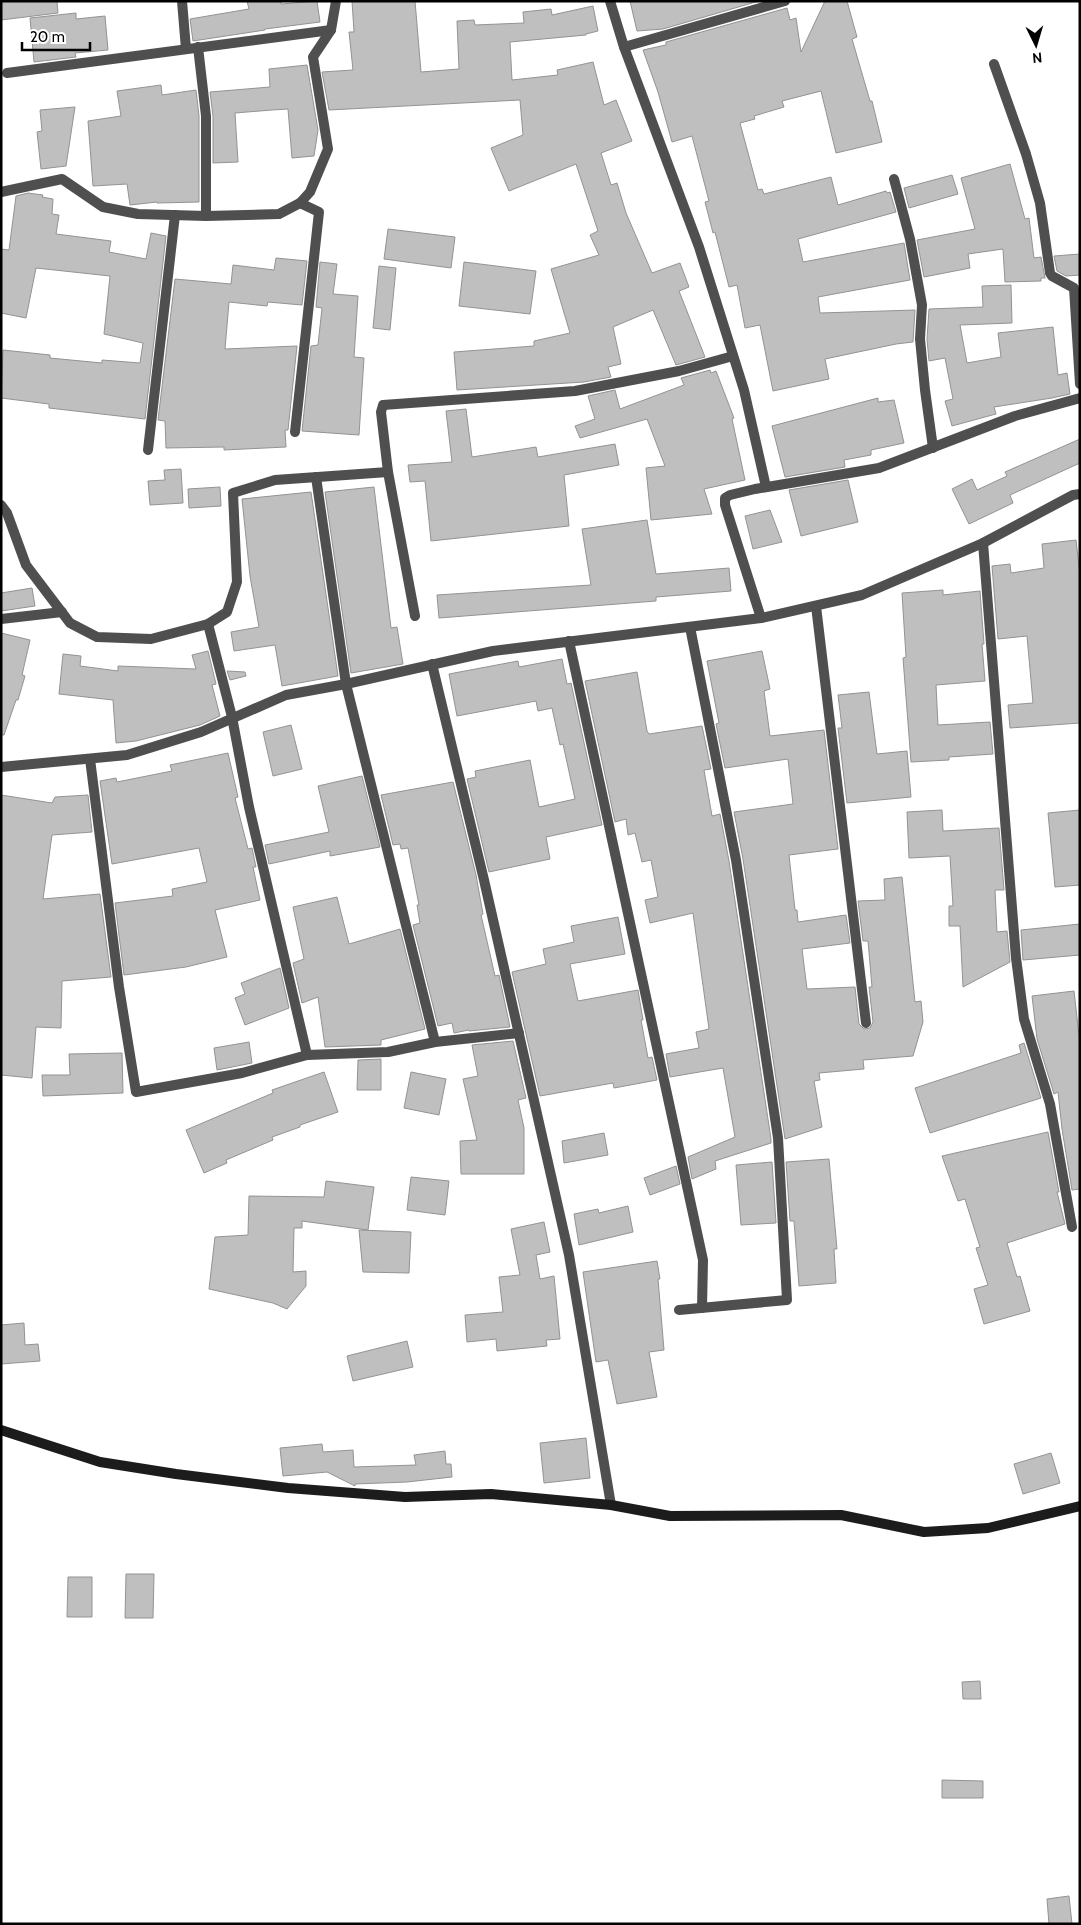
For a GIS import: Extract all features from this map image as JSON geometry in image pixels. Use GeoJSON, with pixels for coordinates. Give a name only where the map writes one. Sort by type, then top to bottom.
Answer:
{"type":"FeatureCollection","features":[{"type":"Feature","properties":{"kind":"street"},"geometry":{"type":"LineString","coordinates":[[182,1],[186,49]]}},
{"type":"Feature","properties":{"kind":"street"},"geometry":{"type":"LineString","coordinates":[[1,192],[62,179],[103,208],[138,214],[206,216],[279,214],[300,202],[310,192],[328,149],[313,58],[331,30],[336,1]]}},
{"type":"Feature","properties":{"kind":"street"},"geometry":{"type":"LineString","coordinates":[[610,1],[624,47],[699,247],[744,390],[766,487]]}},
{"type":"Feature","properties":{"kind":"street"},"geometry":{"type":"LineString","coordinates":[[624,47],[785,1]]}},
{"type":"Feature","properties":{"kind":"street"},"geometry":{"type":"LineString","coordinates":[[7,73],[331,30]]}},
{"type":"Feature","properties":{"kind":"street"},"geometry":{"type":"LineString","coordinates":[[198,47],[206,116],[206,216]]}},
{"type":"Feature","properties":{"kind":"street"},"geometry":{"type":"LineString","coordinates":[[994,64],[1026,154],[1040,203],[1050,273],[1074,288],[1080,384]]}},
{"type":"Feature","properties":{"kind":"street"},"geometry":{"type":"LineString","coordinates":[[894,178],[910,239],[922,306],[920,339],[933,448]]}},
{"type":"Feature","properties":{"kind":"street"},"geometry":{"type":"LineString","coordinates":[[295,432],[319,212],[300,202]]}},
{"type":"Feature","properties":{"kind":"street"},"geometry":{"type":"LineString","coordinates":[[148,450],[175,215]]}},
{"type":"Feature","properties":{"kind":"street"},"geometry":{"type":"LineString","coordinates":[[415,616],[388,472],[382,412],[383,405],[575,391],[679,371],[733,356]]}},
{"type":"Feature","properties":{"kind":"street"},"geometry":{"type":"LineString","coordinates":[[761,618],[725,505],[725,498],[730,495],[766,487],[879,468],[1015,416],[1080,398]]}},
{"type":"Feature","properties":{"kind":"street"},"geometry":{"type":"LineString","coordinates":[[1,505],[7,513],[26,565],[70,624],[97,637],[151,639],[208,624],[227,612],[237,582],[233,493],[275,480],[388,472]]}},
{"type":"Feature","properties":{"kind":"street"},"geometry":{"type":"LineString","coordinates":[[316,478],[346,684],[435,1042]]}},
{"type":"Feature","properties":{"kind":"street"},"geometry":{"type":"LineString","coordinates":[[1,767],[127,755],[202,732],[286,694],[346,684],[494,651],[761,618],[862,595],[983,543],[1080,494]]}},
{"type":"Feature","properties":{"kind":"street"},"geometry":{"type":"LineString","coordinates":[[983,543],[1016,948],[1024,1019],[1050,1104],[1072,1227]]}},
{"type":"Feature","properties":{"kind":"street"},"geometry":{"type":"LineString","coordinates":[[816,606],[866,1023]]}},
{"type":"Feature","properties":{"kind":"street"},"geometry":{"type":"LineString","coordinates":[[1,619],[62,612]]}},
{"type":"Feature","properties":{"kind":"street"},"geometry":{"type":"LineString","coordinates":[[208,624],[232,718],[249,807],[307,1055]]}},
{"type":"Feature","properties":{"kind":"street"},"geometry":{"type":"LineString","coordinates":[[679,1310],[787,1300],[777,1128],[736,860],[690,628]]}},
{"type":"Feature","properties":{"kind":"street"},"geometry":{"type":"LineString","coordinates":[[569,641],[703,1260],[702,1308]]}},
{"type":"Feature","properties":{"kind":"street"},"geometry":{"type":"LineString","coordinates":[[432,664],[484,880],[570,1255],[611,1506]]}},
{"type":"Feature","properties":{"kind":"street"},"geometry":{"type":"LineString","coordinates":[[90,759],[119,986],[136,1092],[242,1073],[307,1055],[388,1052],[435,1042],[519,1033]]}},
{"type":"Feature","properties":{"kind":"street"},"geometry":{"type":"LineString","coordinates":[[1,1430],[100,1462],[288,1488],[405,1497],[491,1494],[611,1506],[670,1516],[841,1515],[924,1532],[988,1528],[1080,1506]]}},
{"type":"Feature","properties":{"kind":"building"},"geometry":{"type":"Polygon","coordinates":[[[1,1],[57,1],[58,13],[1,20],[1,1]]]}},
{"type":"Feature","properties":{"kind":"building"},"geometry":{"type":"Polygon","coordinates":[[[247,1],[281,1],[281,4],[317,1],[320,22],[193,41],[190,19],[249,9],[247,1]]]}},
{"type":"Feature","properties":{"kind":"building"},"geometry":{"type":"Polygon","coordinates":[[[352,1],[415,1],[421,72],[459,69],[457,21],[474,20],[475,25],[524,23],[523,12],[551,9],[552,15],[593,6],[598,31],[586,35],[510,42],[512,80],[558,75],[557,70],[593,62],[604,105],[616,100],[632,141],[601,153],[611,185],[617,183],[626,213],[652,273],[680,263],[689,287],[679,291],[705,357],[676,365],[653,310],[613,327],[621,364],[608,367],[611,377],[584,382],[457,390],[454,352],[534,346],[534,341],[570,333],[551,269],[599,255],[590,235],[598,231],[576,164],[509,191],[491,148],[523,135],[520,100],[329,110],[322,72],[353,70],[349,32],[354,32],[352,1]]]}},
{"type":"Feature","properties":{"kind":"building"},"geometry":{"type":"Polygon","coordinates":[[[630,1],[759,1],[663,29],[637,31],[630,1]]]}},
{"type":"Feature","properties":{"kind":"building"},"geometry":{"type":"Polygon","coordinates":[[[825,1],[847,1],[857,37],[852,39],[870,101],[872,101],[882,142],[836,153],[821,91],[782,101],[784,107],[754,116],[755,119],[740,123],[758,190],[762,189],[764,194],[831,177],[838,205],[886,191],[887,193],[890,192],[896,212],[798,239],[803,262],[904,243],[910,280],[818,297],[820,313],[915,310],[913,342],[825,359],[829,379],[773,391],[760,325],[745,328],[737,285],[729,287],[705,202],[709,201],[692,136],[672,142],[658,92],[643,50],[666,45],[666,42],[787,8],[790,20],[796,18],[801,52],[825,1]]]}},
{"type":"Feature","properties":{"kind":"building"},"geometry":{"type":"Polygon","coordinates":[[[76,13],[76,19],[105,16],[108,50],[75,53],[76,57],[34,62],[30,18],[76,13]]]}},
{"type":"Feature","properties":{"kind":"building"},"geometry":{"type":"Polygon","coordinates":[[[307,65],[318,130],[314,156],[292,158],[288,109],[272,110],[235,113],[238,162],[213,163],[213,116],[210,92],[270,87],[269,69],[307,65]]]}},
{"type":"Feature","properties":{"kind":"building"},"geometry":{"type":"Polygon","coordinates":[[[161,85],[162,95],[196,90],[199,116],[199,202],[157,202],[130,205],[127,184],[93,186],[88,121],[121,116],[117,91],[161,85]]]}},
{"type":"Feature","properties":{"kind":"building"},"geometry":{"type":"Polygon","coordinates":[[[75,107],[66,166],[41,169],[37,132],[42,131],[40,110],[75,107]]]}},
{"type":"Feature","properties":{"kind":"building"},"geometry":{"type":"Polygon","coordinates":[[[1010,164],[1025,219],[1029,218],[1034,258],[1041,257],[1045,278],[1041,278],[1041,281],[1005,282],[1003,249],[968,254],[970,268],[924,277],[917,240],[975,229],[961,178],[1010,164]]]}},
{"type":"Feature","properties":{"kind":"building"},"geometry":{"type":"Polygon","coordinates":[[[952,175],[958,194],[909,208],[904,188],[952,175]]]}},
{"type":"Feature","properties":{"kind":"building"},"geometry":{"type":"Polygon","coordinates":[[[28,193],[43,195],[42,197],[53,199],[52,214],[59,215],[56,234],[111,241],[109,252],[146,259],[151,233],[166,236],[145,419],[49,408],[49,404],[1,398],[3,350],[50,355],[50,358],[102,363],[102,360],[140,363],[143,343],[104,334],[110,276],[36,268],[26,318],[1,313],[1,249],[9,250],[16,196],[28,193]]]}},
{"type":"Feature","properties":{"kind":"building"},"geometry":{"type":"Polygon","coordinates":[[[388,229],[455,237],[451,268],[384,259],[388,229]]]}},
{"type":"Feature","properties":{"kind":"building"},"geometry":{"type":"Polygon","coordinates":[[[1080,254],[1080,275],[1066,276],[1057,271],[1054,256],[1080,254]]]}},
{"type":"Feature","properties":{"kind":"building"},"geometry":{"type":"Polygon","coordinates":[[[276,258],[307,261],[302,305],[268,302],[267,306],[229,302],[225,349],[297,346],[288,430],[285,430],[286,447],[224,450],[224,447],[166,448],[165,421],[158,420],[175,279],[231,284],[233,265],[274,270],[276,258]]]}},
{"type":"Feature","properties":{"kind":"building"},"geometry":{"type":"Polygon","coordinates":[[[320,262],[337,264],[333,294],[358,296],[354,357],[364,358],[359,435],[302,431],[311,346],[318,345],[322,308],[316,307],[320,262]]]}},
{"type":"Feature","properties":{"kind":"building"},"geometry":{"type":"Polygon","coordinates":[[[464,262],[536,271],[530,314],[459,306],[464,262]]]}},
{"type":"Feature","properties":{"kind":"building"},"geometry":{"type":"Polygon","coordinates":[[[379,266],[396,268],[390,330],[373,328],[379,266]]]}},
{"type":"Feature","properties":{"kind":"building"},"geometry":{"type":"Polygon","coordinates":[[[1011,285],[1012,323],[960,325],[967,363],[1001,357],[998,333],[1053,327],[1058,375],[1067,373],[1070,394],[994,407],[996,414],[952,426],[945,401],[953,399],[945,358],[929,361],[927,339],[929,309],[983,307],[982,286],[1011,285]]]}},
{"type":"Feature","properties":{"kind":"building"},"geometry":{"type":"Polygon","coordinates":[[[710,370],[711,373],[716,371],[734,418],[732,419],[745,480],[704,489],[712,514],[651,520],[646,468],[665,466],[647,419],[580,438],[575,426],[595,419],[588,396],[615,390],[620,409],[684,385],[681,378],[710,370]]]}},
{"type":"Feature","properties":{"kind":"building"},"geometry":{"type":"Polygon","coordinates":[[[878,398],[878,402],[894,400],[904,443],[871,450],[871,455],[844,460],[845,467],[785,477],[772,426],[878,398]]]}},
{"type":"Feature","properties":{"kind":"building"},"geometry":{"type":"Polygon","coordinates":[[[466,409],[472,457],[536,447],[538,457],[615,444],[619,465],[564,475],[569,526],[431,541],[425,481],[410,482],[408,465],[452,462],[446,411],[466,409]]]}},
{"type":"Feature","properties":{"kind":"building"},"geometry":{"type":"Polygon","coordinates":[[[1080,439],[1080,463],[1010,495],[1013,503],[969,524],[952,489],[972,479],[977,490],[1007,476],[1005,472],[1080,439]]]}},
{"type":"Feature","properties":{"kind":"building"},"geometry":{"type":"Polygon","coordinates":[[[181,469],[183,503],[150,505],[148,481],[165,480],[164,470],[181,469]]]}},
{"type":"Feature","properties":{"kind":"building"},"geometry":{"type":"Polygon","coordinates":[[[848,480],[858,522],[801,536],[789,490],[848,480]]]}},
{"type":"Feature","properties":{"kind":"building"},"geometry":{"type":"Polygon","coordinates":[[[220,487],[221,506],[189,508],[188,489],[220,487]]]}},
{"type":"Feature","properties":{"kind":"building"},"geometry":{"type":"Polygon","coordinates":[[[374,487],[391,628],[397,627],[403,664],[351,673],[325,492],[374,487]]]}},
{"type":"Feature","properties":{"kind":"building"},"geometry":{"type":"Polygon","coordinates":[[[311,492],[338,676],[282,686],[275,645],[234,651],[231,632],[259,627],[250,576],[242,499],[311,492]]]}},
{"type":"Feature","properties":{"kind":"building"},"geometry":{"type":"Polygon","coordinates":[[[770,510],[782,542],[753,549],[745,516],[770,510]]]}},
{"type":"Feature","properties":{"kind":"building"},"geometry":{"type":"Polygon","coordinates":[[[647,520],[656,574],[729,568],[731,591],[656,597],[656,601],[439,618],[437,595],[591,585],[582,529],[647,520]]]}},
{"type":"Feature","properties":{"kind":"building"},"geometry":{"type":"Polygon","coordinates":[[[1076,540],[1080,575],[1080,723],[1010,728],[1008,705],[1033,703],[1027,636],[998,639],[992,566],[1010,564],[1011,573],[1044,568],[1042,544],[1076,540]]]}},
{"type":"Feature","properties":{"kind":"building"},"geometry":{"type":"Polygon","coordinates":[[[32,588],[35,606],[1,611],[1,593],[32,588]]]}},
{"type":"Feature","properties":{"kind":"building"},"geometry":{"type":"Polygon","coordinates":[[[943,590],[943,595],[980,591],[985,681],[936,685],[938,725],[990,722],[993,754],[949,757],[949,760],[911,762],[903,658],[906,657],[902,593],[943,590]]]}},
{"type":"Feature","properties":{"kind":"building"},"geometry":{"type":"Polygon","coordinates":[[[1,633],[30,640],[22,675],[25,676],[4,735],[1,735],[1,633]]]}},
{"type":"Feature","properties":{"kind":"building"},"geometry":{"type":"Polygon","coordinates":[[[208,651],[216,684],[212,685],[220,716],[200,725],[136,741],[116,743],[113,700],[59,694],[63,654],[81,656],[80,666],[118,671],[118,666],[196,669],[192,655],[208,651]]]}},
{"type":"Feature","properties":{"kind":"building"},"geometry":{"type":"Polygon","coordinates":[[[762,651],[770,689],[764,691],[770,736],[824,730],[838,849],[789,855],[795,910],[797,910],[798,922],[846,915],[850,943],[802,949],[807,989],[855,987],[859,1024],[864,1029],[870,1028],[873,1022],[869,987],[872,987],[868,941],[863,941],[858,901],[885,900],[884,879],[902,877],[915,1002],[921,1001],[923,1022],[913,1056],[863,1060],[864,1069],[819,1073],[820,1080],[814,1081],[822,1127],[785,1139],[743,859],[734,812],[793,804],[788,759],[725,768],[716,724],[719,723],[707,661],[762,651]]]}},
{"type":"Feature","properties":{"kind":"building"},"geometry":{"type":"Polygon","coordinates":[[[562,659],[567,684],[571,683],[602,825],[546,837],[550,859],[489,872],[467,779],[476,777],[475,771],[530,760],[539,807],[575,799],[563,744],[560,745],[552,708],[538,711],[536,701],[457,716],[449,674],[518,661],[519,667],[562,659]]]}},
{"type":"Feature","properties":{"kind":"building"},"geometry":{"type":"Polygon","coordinates":[[[227,671],[245,672],[246,676],[230,680],[227,671]]]}},
{"type":"Feature","properties":{"kind":"building"},"geometry":{"type":"Polygon","coordinates":[[[637,672],[649,734],[702,726],[711,769],[704,770],[712,816],[720,814],[729,861],[771,1139],[771,1143],[715,1161],[716,1169],[692,1179],[688,1157],[735,1137],[723,1068],[670,1077],[666,1054],[699,1048],[696,1032],[709,1029],[693,913],[650,923],[645,900],[658,897],[651,860],[642,862],[635,833],[628,835],[626,819],[615,822],[585,681],[637,672]]]}},
{"type":"Feature","properties":{"kind":"building"},"geometry":{"type":"Polygon","coordinates":[[[869,692],[877,754],[907,751],[911,797],[847,803],[838,728],[842,728],[838,695],[869,692]]]}},
{"type":"Feature","properties":{"kind":"building"},"geometry":{"type":"Polygon","coordinates":[[[291,725],[302,769],[273,776],[263,732],[291,725]]]}},
{"type":"Feature","properties":{"kind":"building"},"geometry":{"type":"Polygon","coordinates":[[[228,753],[238,797],[235,798],[248,849],[252,848],[256,867],[253,867],[260,900],[215,910],[227,957],[186,967],[124,975],[115,903],[173,896],[172,889],[207,882],[199,848],[112,864],[100,781],[116,778],[117,782],[172,771],[170,765],[228,753]]]}},
{"type":"Feature","properties":{"kind":"building"},"geometry":{"type":"Polygon","coordinates":[[[362,776],[380,847],[330,856],[330,851],[269,864],[265,845],[329,832],[318,786],[362,776]]]}},
{"type":"Feature","properties":{"kind":"building"},"geometry":{"type":"Polygon","coordinates":[[[453,782],[476,875],[483,914],[481,915],[495,976],[499,975],[510,1027],[454,1033],[452,1023],[438,1026],[413,925],[420,923],[417,905],[419,905],[408,848],[401,849],[400,844],[393,845],[381,795],[453,782]]]}},
{"type":"Feature","properties":{"kind":"building"},"geometry":{"type":"Polygon","coordinates":[[[1,795],[52,803],[55,797],[88,795],[92,832],[52,835],[43,899],[100,894],[111,977],[62,981],[61,1028],[36,1027],[32,1078],[1,1075],[1,795]]]}},
{"type":"Feature","properties":{"kind":"building"},"geometry":{"type":"Polygon","coordinates":[[[942,810],[943,831],[999,828],[1004,890],[995,890],[997,932],[1007,931],[1010,962],[963,987],[960,926],[949,926],[949,906],[953,906],[950,856],[909,858],[907,812],[942,810]]]}},
{"type":"Feature","properties":{"kind":"building"},"geometry":{"type":"Polygon","coordinates":[[[1080,810],[1080,885],[1055,887],[1048,813],[1080,810]]]}},
{"type":"Feature","properties":{"kind":"building"},"geometry":{"type":"Polygon","coordinates":[[[337,897],[349,944],[400,929],[425,1029],[381,1040],[381,1045],[325,1047],[318,997],[302,1003],[293,963],[304,959],[293,907],[337,897]]]}},
{"type":"Feature","properties":{"kind":"building"},"geometry":{"type":"Polygon","coordinates":[[[618,917],[625,954],[570,964],[578,1001],[638,990],[648,1058],[652,1057],[657,1080],[614,1088],[613,1083],[540,1096],[512,972],[546,964],[543,949],[574,942],[571,926],[618,917]]]}},
{"type":"Feature","properties":{"kind":"building"},"geometry":{"type":"Polygon","coordinates":[[[1080,924],[1080,955],[1023,960],[1021,930],[1080,924]]]}},
{"type":"Feature","properties":{"kind":"building"},"geometry":{"type":"Polygon","coordinates":[[[280,968],[289,1008],[245,1025],[235,998],[245,994],[241,983],[280,968]]]}},
{"type":"Feature","properties":{"kind":"building"},"geometry":{"type":"Polygon","coordinates":[[[1074,991],[1080,1044],[1080,1189],[1072,1190],[1058,1092],[1054,1094],[1037,1039],[1032,996],[1074,991]]]}},
{"type":"Feature","properties":{"kind":"building"},"geometry":{"type":"Polygon","coordinates":[[[513,1041],[526,1098],[518,1100],[524,1128],[524,1174],[461,1174],[460,1141],[477,1140],[463,1079],[478,1076],[472,1045],[513,1041]]]}},
{"type":"Feature","properties":{"kind":"building"},"geometry":{"type":"Polygon","coordinates":[[[249,1042],[252,1063],[217,1070],[214,1048],[249,1042]]]}},
{"type":"Feature","properties":{"kind":"building"},"geometry":{"type":"Polygon","coordinates":[[[1024,1043],[1041,1098],[930,1133],[915,1088],[1021,1053],[1019,1045],[1024,1043]]]}},
{"type":"Feature","properties":{"kind":"building"},"geometry":{"type":"Polygon","coordinates":[[[122,1053],[123,1093],[43,1096],[42,1075],[70,1075],[69,1054],[122,1053]]]}},
{"type":"Feature","properties":{"kind":"building"},"geometry":{"type":"Polygon","coordinates":[[[381,1059],[381,1090],[357,1090],[358,1060],[381,1059]]]}},
{"type":"Feature","properties":{"kind":"building"},"geometry":{"type":"Polygon","coordinates":[[[324,1072],[338,1112],[272,1137],[273,1140],[226,1160],[227,1163],[204,1173],[186,1130],[273,1093],[272,1090],[324,1072]]]}},
{"type":"Feature","properties":{"kind":"building"},"geometry":{"type":"Polygon","coordinates":[[[411,1072],[446,1079],[439,1115],[404,1108],[411,1072]]]}},
{"type":"Feature","properties":{"kind":"building"},"geometry":{"type":"Polygon","coordinates":[[[1048,1132],[1059,1192],[1057,1192],[1065,1224],[1007,1243],[1017,1277],[1020,1276],[1030,1311],[984,1324],[974,1289],[988,1285],[976,1248],[980,1247],[965,1199],[958,1201],[942,1156],[1048,1132]]]}},
{"type":"Feature","properties":{"kind":"building"},"geometry":{"type":"Polygon","coordinates":[[[604,1133],[608,1155],[564,1163],[562,1141],[604,1133]]]}},
{"type":"Feature","properties":{"kind":"building"},"geometry":{"type":"Polygon","coordinates":[[[829,1159],[837,1249],[834,1249],[836,1283],[799,1286],[794,1221],[790,1221],[786,1162],[829,1159]]]}},
{"type":"Feature","properties":{"kind":"building"},"geometry":{"type":"Polygon","coordinates":[[[772,1162],[776,1223],[741,1225],[736,1165],[772,1162]]]}},
{"type":"Feature","properties":{"kind":"building"},"geometry":{"type":"Polygon","coordinates":[[[676,1166],[680,1184],[650,1195],[644,1178],[676,1166]]]}},
{"type":"Feature","properties":{"kind":"building"},"geometry":{"type":"Polygon","coordinates":[[[411,1177],[449,1181],[445,1215],[407,1210],[411,1177]]]}},
{"type":"Feature","properties":{"kind":"building"},"geometry":{"type":"Polygon","coordinates":[[[326,1181],[374,1187],[368,1230],[302,1221],[302,1228],[294,1228],[293,1272],[306,1271],[306,1286],[287,1309],[273,1303],[209,1289],[215,1237],[248,1235],[249,1196],[324,1197],[326,1181]]]}},
{"type":"Feature","properties":{"kind":"building"},"geometry":{"type":"Polygon","coordinates":[[[628,1206],[633,1232],[579,1245],[574,1214],[598,1209],[599,1213],[628,1206]]]}},
{"type":"Feature","properties":{"kind":"building"},"geometry":{"type":"Polygon","coordinates":[[[544,1222],[550,1252],[536,1255],[540,1279],[554,1276],[560,1339],[546,1340],[547,1346],[497,1351],[496,1339],[467,1342],[465,1315],[503,1312],[499,1277],[520,1275],[511,1229],[544,1222]]]}},
{"type":"Feature","properties":{"kind":"building"},"geometry":{"type":"Polygon","coordinates":[[[359,1230],[411,1232],[409,1273],[363,1272],[359,1230]]]}},
{"type":"Feature","properties":{"kind":"building"},"geometry":{"type":"Polygon","coordinates":[[[657,1261],[660,1279],[658,1279],[664,1350],[649,1352],[657,1397],[617,1404],[608,1360],[596,1362],[583,1272],[657,1261]]]}},
{"type":"Feature","properties":{"kind":"building"},"geometry":{"type":"Polygon","coordinates":[[[24,1323],[25,1345],[38,1344],[40,1361],[1,1364],[1,1325],[24,1323]]]}},
{"type":"Feature","properties":{"kind":"building"},"geometry":{"type":"Polygon","coordinates":[[[407,1341],[413,1367],[353,1381],[347,1356],[407,1341]]]}},
{"type":"Feature","properties":{"kind":"building"},"geometry":{"type":"Polygon","coordinates":[[[586,1438],[590,1478],[544,1483],[540,1443],[586,1438]]]}},
{"type":"Feature","properties":{"kind":"building"},"geometry":{"type":"Polygon","coordinates":[[[322,1444],[323,1452],[353,1450],[354,1467],[416,1465],[414,1455],[445,1451],[446,1464],[451,1464],[452,1477],[407,1482],[355,1484],[355,1486],[327,1472],[283,1476],[280,1448],[322,1444]]]}},
{"type":"Feature","properties":{"kind":"building"},"geometry":{"type":"Polygon","coordinates":[[[1051,1453],[1060,1483],[1023,1494],[1014,1464],[1051,1453]]]}},
{"type":"Feature","properties":{"kind":"building"},"geometry":{"type":"Polygon","coordinates":[[[126,1574],[154,1574],[153,1618],[125,1618],[126,1574]]]}},
{"type":"Feature","properties":{"kind":"building"},"geometry":{"type":"Polygon","coordinates":[[[68,1577],[92,1577],[92,1617],[67,1617],[68,1577]]]}},
{"type":"Feature","properties":{"kind":"building"},"geometry":{"type":"Polygon","coordinates":[[[980,1681],[981,1699],[963,1699],[962,1682],[980,1681]]]}},
{"type":"Feature","properties":{"kind":"building"},"geometry":{"type":"Polygon","coordinates":[[[942,1780],[983,1781],[983,1798],[942,1798],[942,1780]]]}},
{"type":"Feature","properties":{"kind":"building"},"geometry":{"type":"Polygon","coordinates":[[[1069,1896],[1072,1924],[1049,1924],[1047,1899],[1069,1896]]]}}]}
